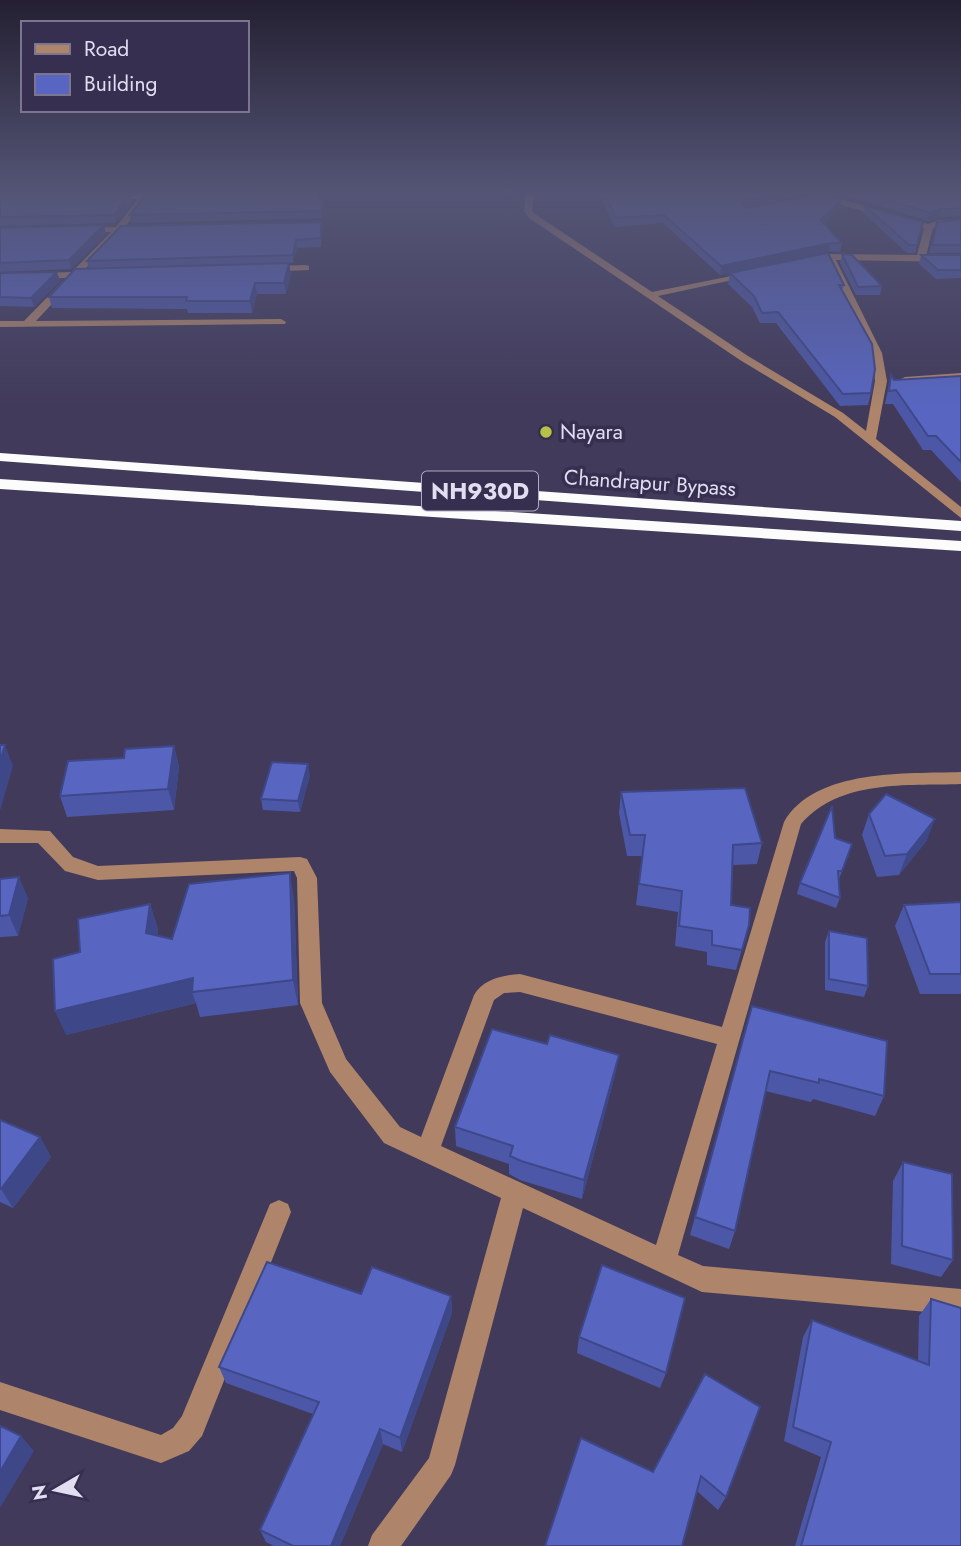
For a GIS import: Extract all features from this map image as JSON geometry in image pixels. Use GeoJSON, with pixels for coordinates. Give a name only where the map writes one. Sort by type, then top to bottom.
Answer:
{"type":"FeatureCollection","features":[{"type":"Feature","properties":{"kind":"highway","name":"Chandrapur Bypass"},"geometry":{"type":"LineString","coordinates":[[0,457],[961,526]]}},
{"type":"Feature","properties":{"kind":"highway","name":"Chandrapur Bypass"},"geometry":{"type":"LineString","coordinates":[[0,484],[961,546]]}},
{"type":"Feature","properties":{"kind":"street"},"geometry":{"type":"LineString","coordinates":[[27,324],[84,265]]}},
{"type":"Feature","properties":{"kind":"street"},"geometry":{"type":"LineString","coordinates":[[605,265],[744,358],[839,415],[961,514]]}},
{"type":"Feature","properties":{"kind":"street"},"geometry":{"type":"LineString","coordinates":[[834,265],[877,353],[880,381],[870,439]]}},
{"type":"Feature","properties":{"kind":"street"},"geometry":{"type":"LineString","coordinates":[[251,270],[306,268]]}},
{"type":"Feature","properties":{"kind":"street"},"geometry":{"type":"LineString","coordinates":[[650,295],[769,270]]}},
{"type":"Feature","properties":{"kind":"street"},"geometry":{"type":"LineString","coordinates":[[0,277],[102,274]]}},
{"type":"Feature","properties":{"kind":"street"},"geometry":{"type":"LineString","coordinates":[[0,324],[281,322]]}},
{"type":"Feature","properties":{"kind":"street"},"geometry":{"type":"LineString","coordinates":[[880,381],[961,376]]}},
{"type":"Feature","properties":{"kind":"street"},"geometry":{"type":"LineString","coordinates":[[664,1261],[793,822],[800,811],[816,799],[856,785],[961,778]]}},
{"type":"Feature","properties":{"kind":"street"},"geometry":{"type":"LineString","coordinates":[[0,836],[43,836],[61,859],[75,869],[98,873],[300,864],[307,878],[311,1003],[338,1065],[392,1135],[702,1279],[961,1302]]}},
{"type":"Feature","properties":{"kind":"street"},"geometry":{"type":"LineString","coordinates":[[428,1151],[485,995],[493,987],[505,983],[520,983],[730,1038]]}},
{"type":"Feature","properties":{"kind":"street"},"geometry":{"type":"LineString","coordinates":[[383,1546],[441,1465],[515,1192]]}},
{"type":"Feature","properties":{"kind":"street"},"geometry":{"type":"LineString","coordinates":[[0,1396],[161,1450],[172,1446],[184,1438],[192,1426],[279,1212]]}},
{"type":"Feature","properties":{"kind":"building"},"geometry":{"type":"Polygon","coordinates":[[[288,265],[284,283],[255,283],[250,301],[186,301],[187,297],[49,297],[75,269],[288,265]]]}},
{"type":"Feature","properties":{"kind":"building"},"geometry":{"type":"Polygon","coordinates":[[[768,265],[834,265],[844,285],[839,285],[872,344],[875,369],[871,393],[843,394],[778,312],[762,313],[754,296],[730,273],[768,265]]]}},
{"type":"Feature","properties":{"kind":"building"},"geometry":{"type":"Polygon","coordinates":[[[847,265],[862,265],[882,286],[858,287],[847,265]]]}},
{"type":"Feature","properties":{"kind":"building"},"geometry":{"type":"Polygon","coordinates":[[[932,265],[961,265],[961,270],[938,270],[932,265]]]}},
{"type":"Feature","properties":{"kind":"building"},"geometry":{"type":"Polygon","coordinates":[[[57,272],[31,298],[0,297],[0,273],[57,272]]]}},
{"type":"Feature","properties":{"kind":"building"},"geometry":{"type":"Polygon","coordinates":[[[891,375],[894,380],[961,376],[961,462],[936,436],[928,436],[896,390],[889,391],[891,375]]]}},
{"type":"Feature","properties":{"kind":"building"},"geometry":{"type":"Polygon","coordinates":[[[0,745],[5,745],[0,761],[0,745]]]}},
{"type":"Feature","properties":{"kind":"building"},"geometry":{"type":"Polygon","coordinates":[[[174,746],[168,789],[60,796],[68,761],[124,758],[125,749],[174,746]]]}},
{"type":"Feature","properties":{"kind":"building"},"geometry":{"type":"Polygon","coordinates":[[[272,762],[308,764],[298,801],[261,799],[272,762]]]}},
{"type":"Feature","properties":{"kind":"building"},"geometry":{"type":"Polygon","coordinates":[[[745,788],[762,843],[733,845],[731,905],[750,908],[749,925],[742,950],[712,945],[712,931],[679,926],[682,891],[639,884],[645,835],[630,835],[621,792],[745,788]]]}},
{"type":"Feature","properties":{"kind":"building"},"geometry":{"type":"Polygon","coordinates":[[[886,794],[935,819],[907,854],[885,856],[869,814],[886,794]]]}},
{"type":"Feature","properties":{"kind":"building"},"geometry":{"type":"Polygon","coordinates":[[[832,806],[835,838],[852,844],[842,871],[838,871],[840,898],[800,883],[832,806]]]}},
{"type":"Feature","properties":{"kind":"building"},"geometry":{"type":"Polygon","coordinates":[[[290,873],[293,980],[192,992],[193,978],[55,1011],[53,959],[80,952],[78,919],[150,904],[146,933],[172,939],[189,884],[290,873]]]}},
{"type":"Feature","properties":{"kind":"building"},"geometry":{"type":"Polygon","coordinates":[[[19,877],[9,915],[0,916],[0,879],[19,877]]]}},
{"type":"Feature","properties":{"kind":"building"},"geometry":{"type":"Polygon","coordinates":[[[961,902],[961,974],[930,974],[904,905],[961,902]]]}},
{"type":"Feature","properties":{"kind":"building"},"geometry":{"type":"Polygon","coordinates":[[[829,931],[867,938],[868,986],[829,979],[829,931]]]}},
{"type":"Feature","properties":{"kind":"building"},"geometry":{"type":"Polygon","coordinates":[[[752,1006],[887,1041],[884,1096],[819,1079],[819,1083],[770,1071],[735,1231],[695,1217],[752,1006]]]}},
{"type":"Feature","properties":{"kind":"building"},"geometry":{"type":"Polygon","coordinates":[[[492,1029],[547,1044],[550,1035],[619,1055],[584,1180],[521,1161],[510,1156],[513,1146],[455,1127],[492,1029]]]}},
{"type":"Feature","properties":{"kind":"building"},"geometry":{"type":"Polygon","coordinates":[[[0,1120],[40,1137],[1,1189],[0,1189],[0,1120]]]}},
{"type":"Feature","properties":{"kind":"building"},"geometry":{"type":"Polygon","coordinates":[[[903,1162],[952,1174],[953,1260],[902,1246],[903,1162]]]}},
{"type":"Feature","properties":{"kind":"building"},"geometry":{"type":"Polygon","coordinates":[[[267,1262],[361,1294],[372,1267],[451,1296],[400,1438],[380,1429],[331,1546],[293,1546],[260,1530],[319,1402],[219,1367],[267,1262]]]}},
{"type":"Feature","properties":{"kind":"building"},"geometry":{"type":"Polygon","coordinates":[[[602,1265],[685,1298],[666,1373],[579,1337],[602,1265]]]}},
{"type":"Feature","properties":{"kind":"building"},"geometry":{"type":"Polygon","coordinates":[[[931,1299],[961,1308],[961,1546],[801,1546],[831,1442],[793,1427],[812,1320],[929,1365],[931,1299]]]}},
{"type":"Feature","properties":{"kind":"building"},"geometry":{"type":"Polygon","coordinates":[[[705,1374],[760,1407],[726,1497],[701,1476],[682,1546],[545,1546],[581,1438],[653,1472],[705,1374]]]}},
{"type":"Feature","properties":{"kind":"building"},"geometry":{"type":"Polygon","coordinates":[[[0,1426],[21,1436],[0,1472],[0,1426]]]}},
{"type":"Feature","properties":{"kind":"place","name":"Nayara"},"geometry":{"type":"Point","coordinates":[546,432]}}]}
